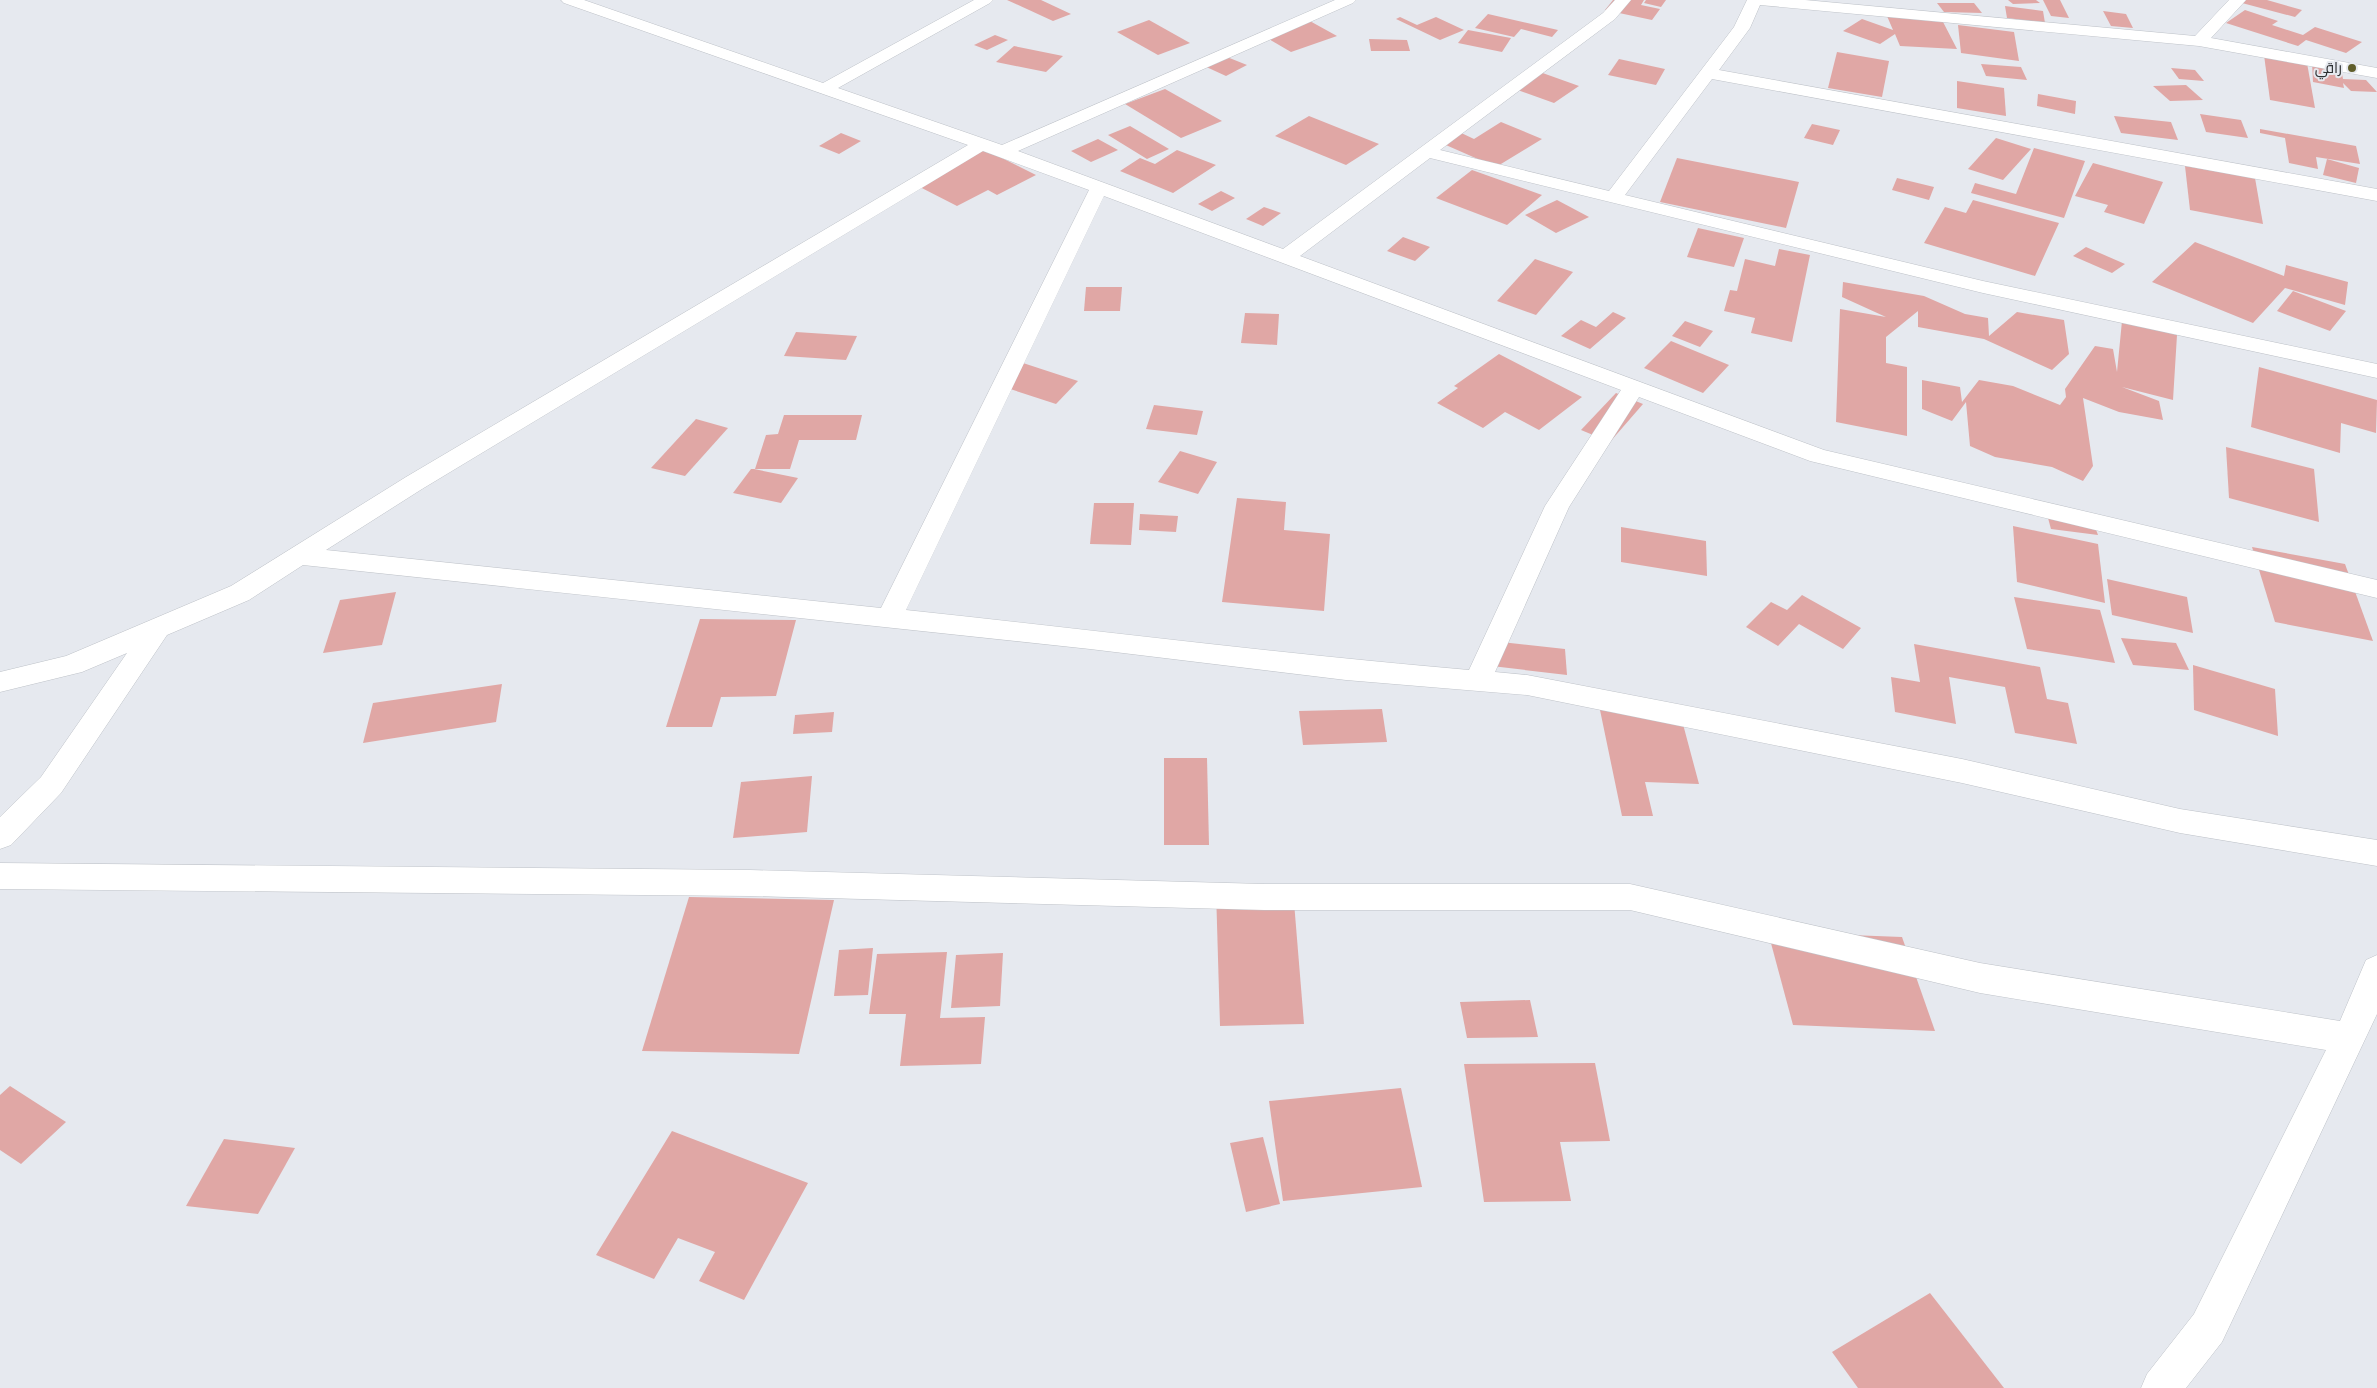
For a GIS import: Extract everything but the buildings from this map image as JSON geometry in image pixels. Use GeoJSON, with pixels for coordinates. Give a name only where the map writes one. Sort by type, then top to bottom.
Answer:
{"type":"FeatureCollection","features":[{"type":"Feature","properties":{"kind":"street"},"geometry":{"type":"LineString","coordinates":[[569,0],[992,148],[1818,456],[2377,589]]}},
{"type":"Feature","properties":{"kind":"street"},"geometry":{"type":"LineString","coordinates":[[824,89],[985,0]]}},
{"type":"Feature","properties":{"kind":"street"},"geometry":{"type":"LineString","coordinates":[[0,682],[72,664],[240,593],[414,483],[992,148],[1348,0]]}},
{"type":"Feature","properties":{"kind":"street"},"geometry":{"type":"LineString","coordinates":[[1285,257],[1610,16],[1623,0]]}},
{"type":"Feature","properties":{"kind":"street"},"geometry":{"type":"LineString","coordinates":[[1614,197],[1742,28],[1755,0],[2199,41],[2377,72]]}},
{"type":"Feature","properties":{"kind":"street"},"geometry":{"type":"LineString","coordinates":[[2199,41],[2238,0]]}},
{"type":"Feature","properties":{"kind":"street"},"geometry":{"type":"LineString","coordinates":[[1708,73],[2377,195]]}},
{"type":"Feature","properties":{"kind":"street"},"geometry":{"type":"LineString","coordinates":[[1427,152],[1983,287],[2377,371]]}},
{"type":"Feature","properties":{"kind":"street"},"geometry":{"type":"LineString","coordinates":[[890,618],[1099,188]]}},
{"type":"Feature","properties":{"kind":"street"},"geometry":{"type":"LineString","coordinates":[[1478,681],[1557,506],[1634,388]]}},
{"type":"Feature","properties":{"kind":"street"},"geometry":{"type":"LineString","coordinates":[[299,556],[1090,639],[1346,670],[1527,685],[1962,771],[2180,821],[2377,853]]}},
{"type":"Feature","properties":{"kind":"street"},"geometry":{"type":"LineString","coordinates":[[0,836],[51,785],[157,629]]}},
{"type":"Feature","properties":{"kind":"street"},"geometry":{"type":"LineString","coordinates":[[0,876],[750,883],[1264,897],[1630,897],[1980,978],[2348,1038]]}},
{"type":"Feature","properties":{"kind":"street"},"geometry":{"type":"LineString","coordinates":[[2162,1388],[2208,1328],[2362,1011],[2377,970]]}},
{"type":"Feature","properties":{"kind":"place","name":"راقي"},"geometry":{"type":"Point","coordinates":[2352,68]}}]}
